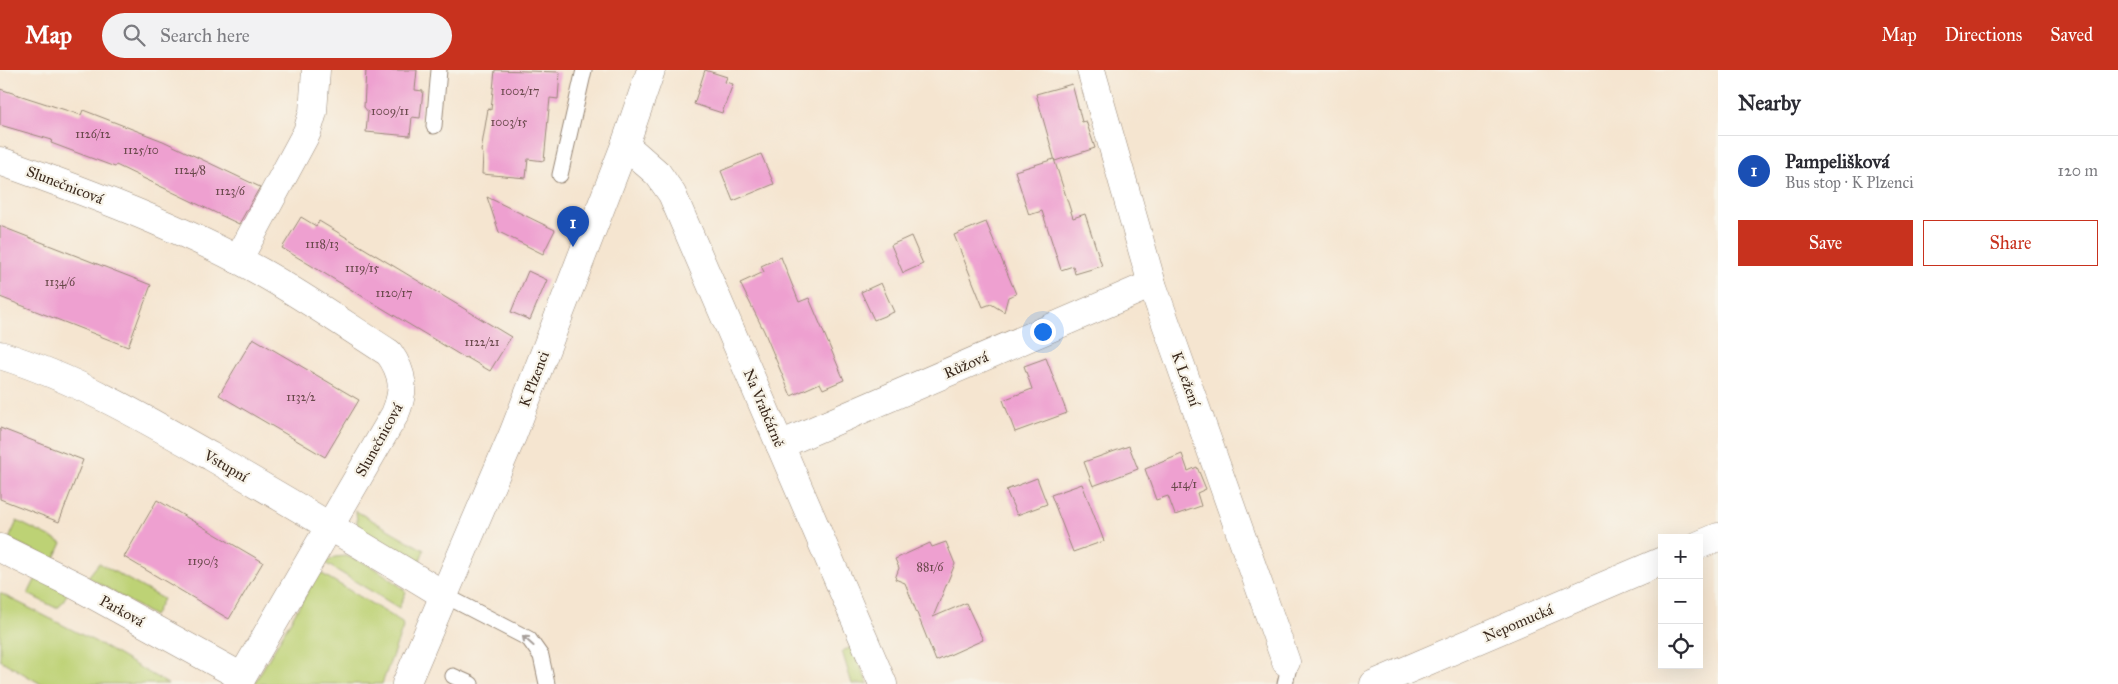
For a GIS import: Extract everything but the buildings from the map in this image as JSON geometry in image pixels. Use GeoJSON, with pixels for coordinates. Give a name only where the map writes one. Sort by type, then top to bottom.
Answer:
{"type":"FeatureCollection","features":[{"type":"Feature","properties":{"kind":"street"},"geometry":{"type":"LineString","coordinates":[[238,260],[307,132],[313,112],[316,70]]}},
{"type":"Feature","properties":{"kind":"street","name":"K Plzenci"},"geometry":{"type":"LineString","coordinates":[[406,684],[512,434],[625,146],[651,70]]}},
{"type":"Feature","properties":{"kind":"street","name":"K Ležení"},"geometry":{"type":"LineString","coordinates":[[1091,70],[1152,284],[1286,673]]}},
{"type":"Feature","properties":{"kind":"street","name":"Na Vrabčárně"},"geometry":{"type":"LineString","coordinates":[[625,146],[658,174],[672,194],[883,684]]}},
{"type":"Feature","properties":{"kind":"street","name":"Slunečnicová"},"geometry":{"type":"LineString","coordinates":[[0,162],[78,189],[238,260],[261,272],[389,353],[398,365],[403,381],[402,397],[395,414],[240,681]]}},
{"type":"Feature","properties":{"kind":"street","name":"Růžová"},"geometry":{"type":"LineString","coordinates":[[780,445],[1152,284]]}},
{"type":"Feature","properties":{"kind":"street","name":"Vstupní"},"geometry":{"type":"LineString","coordinates":[[0,355],[79,386],[168,432],[444,594]]}},
{"type":"Feature","properties":{"kind":"street"},"geometry":{"type":"LineString","coordinates":[[1703,543],[1718,537]]}},
{"type":"Feature","properties":{"kind":"street","name":"Parková"},"geometry":{"type":"LineString","coordinates":[[0,548],[79,587],[240,681]]}},
{"type":"Feature","properties":{"kind":"street","name":"Nepomucká"},"geometry":{"type":"LineString","coordinates":[[1374,684],[1658,563]]}},
{"type":"Feature","properties":{"kind":"lane"},"geometry":{"type":"LineString","coordinates":[[434,126],[439,70]]}},
{"type":"Feature","properties":{"kind":"lane"},"geometry":{"type":"LineString","coordinates":[[560,176],[584,70]]}},
{"type":"Feature","properties":{"kind":"lane"},"geometry":{"type":"LineString","coordinates":[[444,594],[530,639],[541,656],[547,684]]}},
{"type":"Feature","properties":{"kind":"lane"},"geometry":{"type":"LineString","coordinates":[[453,676],[471,684]]}},
{"type":"Feature","properties":{"kind":"green space"},"geometry":{"type":"Polygon","coordinates":[[[356,511],[424,550],[419,563],[412,563],[358,530],[356,511]]]}},
{"type":"Feature","properties":{"kind":"green space"},"geometry":{"type":"Polygon","coordinates":[[[17,521],[62,543],[54,560],[9,539],[17,521]]]}},
{"type":"Feature","properties":{"kind":"green space"},"geometry":{"type":"Polygon","coordinates":[[[345,556],[378,570],[406,592],[399,608],[325,563],[335,557],[345,556]]]}},
{"type":"Feature","properties":{"kind":"green space"},"geometry":{"type":"Polygon","coordinates":[[[99,563],[163,599],[154,616],[88,577],[99,563]]]}},
{"type":"Feature","properties":{"kind":"green space"},"geometry":{"type":"Polygon","coordinates":[[[319,572],[402,622],[403,627],[382,684],[254,684],[319,572]]]}},
{"type":"Feature","properties":{"kind":"green space"},"geometry":{"type":"Polygon","coordinates":[[[37,576],[68,593],[59,607],[54,607],[28,594],[37,576]]]}},
{"type":"Feature","properties":{"kind":"green space"},"geometry":{"type":"Polygon","coordinates":[[[0,593],[96,642],[168,684],[41,684],[0,660],[0,593]]]}},
{"type":"Feature","properties":{"kind":"green space"},"geometry":{"type":"Polygon","coordinates":[[[852,647],[868,684],[852,684],[842,651],[852,647]]]}},
{"type":"Feature","properties":{"kind":"place","name":"Pampelišková"},"geometry":{"type":"Point","coordinates":[573,247]}}]}
